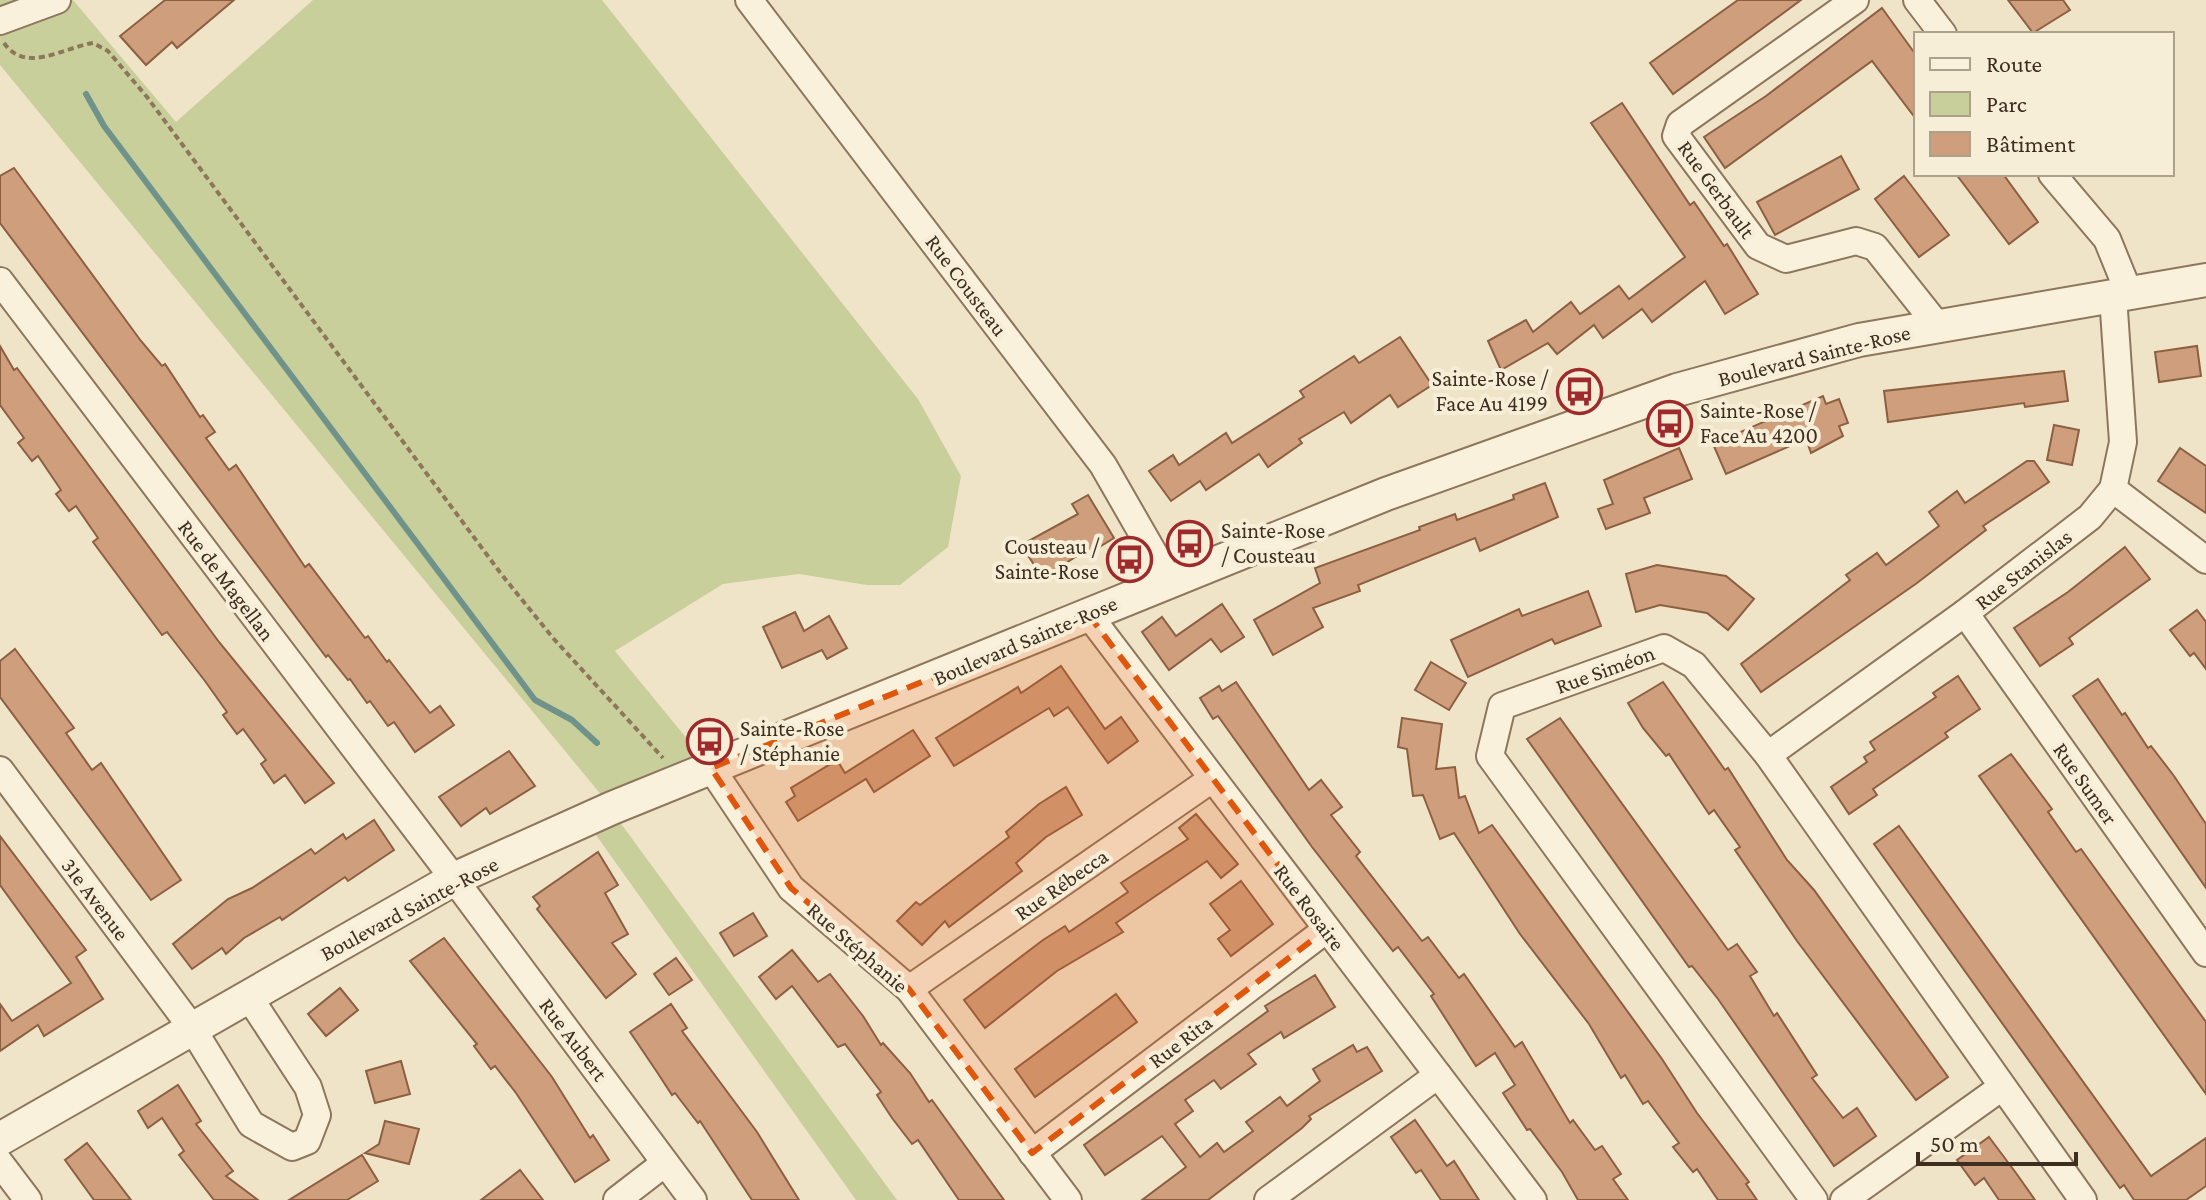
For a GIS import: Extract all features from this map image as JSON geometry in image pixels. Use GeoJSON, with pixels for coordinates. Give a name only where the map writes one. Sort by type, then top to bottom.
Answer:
{"type":"FeatureCollection","features":[{"type":"Feature","properties":{"kind":"street"},"geometry":{"type":"LineString","coordinates":[[0,21],[57,0]]}},
{"type":"Feature","properties":{"kind":"street","name":"Rue Cousteau"},"geometry":{"type":"LineString","coordinates":[[749,0],[1103,465],[1169,580]]}},
{"type":"Feature","properties":{"kind":"street","name":"Rue Gerbault"},"geometry":{"type":"LineString","coordinates":[[1855,0],[1680,124],[1676,136],[1758,246],[1786,259],[1856,241],[1875,247],[1937,325]]}},
{"type":"Feature","properties":{"kind":"street"},"geometry":{"type":"LineString","coordinates":[[1917,0],[1941,32]]}},
{"type":"Feature","properties":{"kind":"street"},"geometry":{"type":"LineString","coordinates":[[2054,176],[2107,239],[2121,294]]}},
{"type":"Feature","properties":{"kind":"street","name":"Boulevard Sainte-Rose"},"geometry":{"type":"LineString","coordinates":[[0,1139],[454,879],[680,780],[1169,580],[1526,441],[1652,399],[1859,340],[2206,280]]}},
{"type":"Feature","properties":{"kind":"street","name":"Rue de Magellan"},"geometry":{"type":"LineString","coordinates":[[0,281],[454,879]]}},
{"type":"Feature","properties":{"kind":"street","name":"Rue Stanislas"},"geometry":{"type":"LineString","coordinates":[[1768,755],[1965,613],[2090,517],[2113,489],[2123,442],[2121,294]]}},
{"type":"Feature","properties":{"kind":"street"},"geometry":{"type":"LineString","coordinates":[[2113,489],[2206,560]]}},
{"type":"Feature","properties":{"kind":"street","name":"Rue Sumer"},"geometry":{"type":"LineString","coordinates":[[1965,613],[2206,953]]}},
{"type":"Feature","properties":{"kind":"street","name":"Rue Rosaire"},"geometry":{"type":"LineString","coordinates":[[1088,614],[1533,1200]]}},
{"type":"Feature","properties":{"kind":"street","name":"Rue Siméon"},"geometry":{"type":"LineString","coordinates":[[1814,1200],[1490,756],[1502,706],[1664,648],[1694,665],[1768,755],[2083,1200]]}},
{"type":"Feature","properties":{"kind":"street","name":"Rue Stéphanie"},"geometry":{"type":"LineString","coordinates":[[711,768],[791,888],[909,989],[1068,1200]]}},
{"type":"Feature","properties":{"kind":"street","name":"31e Avenue"},"geometry":{"type":"LineString","coordinates":[[0,770],[192,1028]]}},
{"type":"Feature","properties":{"kind":"street","name":"Rue Rébecca"},"geometry":{"type":"LineString","coordinates":[[909,989],[1212,779]]}},
{"type":"Feature","properties":{"kind":"street","name":"Rue Aubert"},"geometry":{"type":"LineString","coordinates":[[454,879],[693,1200]]}},
{"type":"Feature","properties":{"kind":"street","name":"Rue Rita"},"geometry":{"type":"LineString","coordinates":[[1032,1153],[1327,929]]}},
{"type":"Feature","properties":{"kind":"street"},"geometry":{"type":"LineString","coordinates":[[192,1028],[251,1124],[292,1147],[307,1141],[317,1115],[308,1087],[249,997]]}},
{"type":"Feature","properties":{"kind":"street"},"geometry":{"type":"LineString","coordinates":[[1268,1200],[1438,1075]]}},
{"type":"Feature","properties":{"kind":"street"},"geometry":{"type":"LineString","coordinates":[[1844,1200],[2002,1087]]}},
{"type":"Feature","properties":{"kind":"street"},"geometry":{"type":"LineString","coordinates":[[0,1163],[28,1200]]}},
{"type":"Feature","properties":{"kind":"street"},"geometry":{"type":"LineString","coordinates":[[617,1200],[665,1163]]}},
{"type":"Feature","properties":{"kind":"path"},"geometry":{"type":"LineString","coordinates":[[0,38],[11,53],[31,60],[93,43],[108,51],[166,122],[502,575],[553,638],[658,750],[680,780]]}},
{"type":"Feature","properties":{"kind":"highlighted area"},"geometry":{"type":"Polygon","coordinates":[[[1088,614],[1327,929],[1032,1153],[909,989],[791,888],[711,768],[1088,614]]]}},
{"type":"Feature","properties":{"kind":"green space"},"geometry":{"type":"Polygon","coordinates":[[[0,0],[73,0],[176,122],[313,0],[602,0],[918,399],[961,476],[948,547],[900,585],[867,585],[799,574],[723,584],[615,651],[711,768],[612,808],[0,65],[0,0]]]}},
{"type":"Feature","properties":{"kind":"green space"},"geometry":{"type":"Polygon","coordinates":[[[611,810],[897,1200],[856,1200],[586,821],[611,810]]]}},
{"type":"Feature","properties":{"kind":"building"},"geometry":{"type":"Polygon","coordinates":[[[165,0],[234,0],[177,48],[172,42],[146,65],[120,36],[165,0]]]}},
{"type":"Feature","properties":{"kind":"building"},"geometry":{"type":"Polygon","coordinates":[[[1738,0],[1801,0],[1673,94],[1650,63],[1738,0]]]}},
{"type":"Feature","properties":{"kind":"building"},"geometry":{"type":"Polygon","coordinates":[[[2008,0],[2063,0],[2070,10],[2032,32],[2008,0]]]}},
{"type":"Feature","properties":{"kind":"building"},"geometry":{"type":"Polygon","coordinates":[[[1882,8],[1914,52],[1914,116],[1872,61],[1725,168],[1704,137],[1766,96],[1882,8]]]}},
{"type":"Feature","properties":{"kind":"building"},"geometry":{"type":"Polygon","coordinates":[[[1622,103],[1690,205],[1694,202],[1724,246],[1727,244],[1758,294],[1725,314],[1705,281],[1652,322],[1642,309],[1603,338],[1594,325],[1557,354],[1548,343],[1501,370],[1488,341],[1526,320],[1533,332],[1571,302],[1580,314],[1619,286],[1629,299],[1685,257],[1591,123],[1622,103]]]}},
{"type":"Feature","properties":{"kind":"building"},"geometry":{"type":"Polygon","coordinates":[[[1841,156],[1859,189],[1775,235],[1757,202],[1841,156]]]}},
{"type":"Feature","properties":{"kind":"building"},"geometry":{"type":"Polygon","coordinates":[[[14,168],[141,341],[162,366],[165,364],[200,417],[203,415],[215,432],[206,438],[229,470],[236,465],[305,567],[309,564],[365,638],[368,636],[387,662],[389,660],[430,713],[440,706],[454,725],[415,752],[394,722],[388,726],[370,701],[367,703],[350,679],[328,655],[326,657],[0,223],[0,176],[14,168]]]}},
{"type":"Feature","properties":{"kind":"building"},"geometry":{"type":"Polygon","coordinates":[[[1904,176],[1949,235],[1919,257],[1875,199],[1904,176]]]}},
{"type":"Feature","properties":{"kind":"building"},"geometry":{"type":"Polygon","coordinates":[[[1958,176],[2004,176],[2038,222],[2009,244],[1958,176]]]}},
{"type":"Feature","properties":{"kind":"building"},"geometry":{"type":"Polygon","coordinates":[[[1400,337],[1432,385],[1398,407],[1390,395],[1351,423],[1344,412],[1299,439],[1302,443],[1268,467],[1259,454],[1206,490],[1200,481],[1171,501],[1149,471],[1173,455],[1179,465],[1226,433],[1232,443],[1304,397],[1300,391],[1354,356],[1359,363],[1400,337]]]}},
{"type":"Feature","properties":{"kind":"building"},"geometry":{"type":"Polygon","coordinates":[[[0,346],[14,370],[17,368],[219,642],[334,783],[305,803],[285,775],[274,783],[261,764],[266,760],[243,729],[237,734],[223,715],[227,712],[205,681],[167,632],[162,635],[93,542],[98,538],[76,506],[69,511],[56,494],[61,490],[38,456],[32,461],[18,443],[24,438],[0,405],[0,346]]]}},
{"type":"Feature","properties":{"kind":"building"},"geometry":{"type":"Polygon","coordinates":[[[2197,346],[2201,376],[2159,382],[2155,352],[2197,346]]]}},
{"type":"Feature","properties":{"kind":"building"},"geometry":{"type":"Polygon","coordinates":[[[2064,371],[2068,401],[2025,407],[2024,403],[1888,422],[1884,391],[2064,371]]]}},
{"type":"Feature","properties":{"kind":"building"},"geometry":{"type":"Polygon","coordinates":[[[1823,396],[1826,404],[1839,399],[1848,423],[1839,426],[1843,436],[1811,453],[1806,439],[1726,474],[1713,444],[1823,396]]]}},
{"type":"Feature","properties":{"kind":"building"},"geometry":{"type":"Polygon","coordinates":[[[2054,425],[2079,430],[2072,465],[2047,460],[2054,425]]]}},
{"type":"Feature","properties":{"kind":"building"},"geometry":{"type":"Polygon","coordinates":[[[1679,448],[1692,479],[1644,498],[1650,513],[1606,529],[1598,509],[1613,504],[1604,480],[1679,448]]]}},
{"type":"Feature","properties":{"kind":"building"},"geometry":{"type":"Polygon","coordinates":[[[2180,448],[2206,466],[2206,513],[2158,481],[2180,448]]]}},
{"type":"Feature","properties":{"kind":"building"},"geometry":{"type":"Polygon","coordinates":[[[2027,461],[2034,461],[2049,482],[1983,526],[1986,530],[1917,583],[1761,692],[1741,664],[1850,580],[1846,575],[1877,553],[1886,565],[1939,526],[1929,512],[1957,491],[1965,503],[2027,461]]]}},
{"type":"Feature","properties":{"kind":"building"},"geometry":{"type":"Polygon","coordinates":[[[1545,483],[1558,517],[1480,551],[1475,538],[1358,585],[1360,591],[1313,608],[1323,627],[1273,655],[1254,620],[1320,583],[1315,568],[1455,514],[1457,520],[1514,499],[1513,495],[1545,483]]]}},
{"type":"Feature","properties":{"kind":"building"},"geometry":{"type":"Polygon","coordinates":[[[1088,495],[1114,538],[1088,554],[1086,550],[1043,578],[1021,545],[1078,514],[1072,504],[1088,495]]]}},
{"type":"Feature","properties":{"kind":"building"},"geometry":{"type":"Polygon","coordinates":[[[2125,547],[2150,579],[2069,638],[2073,644],[2040,666],[2014,628],[2068,592],[2125,547]]]}},
{"type":"Feature","properties":{"kind":"building"},"geometry":{"type":"Polygon","coordinates":[[[1657,565],[1726,576],[1754,599],[1728,630],[1707,613],[1660,605],[1636,612],[1626,574],[1657,565]]]}},
{"type":"Feature","properties":{"kind":"building"},"geometry":{"type":"Polygon","coordinates":[[[1588,591],[1601,626],[1555,644],[1552,639],[1468,677],[1451,640],[1519,609],[1522,616],[1588,591]]]}},
{"type":"Feature","properties":{"kind":"building"},"geometry":{"type":"Polygon","coordinates":[[[1222,604],[1244,637],[1221,652],[1211,639],[1169,670],[1142,632],[1162,617],[1176,636],[1222,604]]]}},
{"type":"Feature","properties":{"kind":"building"},"geometry":{"type":"Polygon","coordinates":[[[2197,610],[2206,622],[2206,669],[2194,653],[2190,656],[2170,630],[2197,610]]]}},
{"type":"Feature","properties":{"kind":"building"},"geometry":{"type":"Polygon","coordinates":[[[795,612],[804,631],[829,616],[847,648],[827,659],[822,650],[782,668],[763,627],[795,612]]]}},
{"type":"Feature","properties":{"kind":"building"},"geometry":{"type":"Polygon","coordinates":[[[15,649],[74,728],[66,733],[92,770],[101,763],[181,880],[151,900],[0,697],[0,661],[15,649]]]}},
{"type":"Feature","properties":{"kind":"building"},"geometry":{"type":"Polygon","coordinates":[[[1431,662],[1466,683],[1449,710],[1415,690],[1431,662]]]}},
{"type":"Feature","properties":{"kind":"building"},"geometry":{"type":"Polygon","coordinates":[[[1061,666],[1105,729],[1121,717],[1138,741],[1108,763],[1068,707],[1054,716],[1049,708],[954,766],[936,738],[1018,687],[1021,693],[1061,666]]]}},
{"type":"Feature","properties":{"kind":"building"},"geometry":{"type":"Polygon","coordinates":[[[1958,676],[1980,709],[1945,733],[1948,737],[1873,789],[1877,795],[1849,814],[1831,787],[1867,762],[1864,757],[1875,750],[1870,742],[1936,697],[1933,693],[1958,676]]]}},
{"type":"Feature","properties":{"kind":"building"},"geometry":{"type":"Polygon","coordinates":[[[2098,679],[2122,715],[2125,713],[2148,748],[2151,746],[2174,776],[2206,824],[2206,888],[2073,696],[2098,679]]]}},
{"type":"Feature","properties":{"kind":"building"},"geometry":{"type":"Polygon","coordinates":[[[1236,682],[1309,790],[1321,780],[1342,807],[1331,815],[1360,852],[1356,856],[1422,941],[1428,937],[1459,978],[1464,974],[1515,1047],[1522,1042],[1570,1123],[1573,1120],[1595,1150],[1602,1146],[1621,1174],[1613,1179],[1628,1200],[1578,1200],[1562,1172],[1530,1129],[1527,1130],[1503,1093],[1515,1085],[1495,1053],[1476,1066],[1431,996],[1434,994],[1398,947],[1393,951],[1312,847],[1218,716],[1213,719],[1200,698],[1219,686],[1222,691],[1236,682]]]}},
{"type":"Feature","properties":{"kind":"building"},"geometry":{"type":"Polygon","coordinates":[[[1663,682],[1725,770],[1728,768],[1787,860],[1814,890],[1948,1077],[1916,1100],[1797,941],[1735,850],[1740,847],[1714,810],[1709,814],[1669,754],[1666,756],[1643,728],[1628,703],[1663,682]]]}},
{"type":"Feature","properties":{"kind":"building"},"geometry":{"type":"Polygon","coordinates":[[[1402,718],[1442,724],[1436,769],[1455,767],[1459,798],[1465,796],[1479,833],[1492,825],[1749,1182],[1746,1184],[1757,1200],[1718,1200],[1697,1169],[1693,1172],[1673,1147],[1679,1143],[1648,1101],[1643,1104],[1625,1075],[1621,1078],[1589,1024],[1520,934],[1454,833],[1440,839],[1423,795],[1413,796],[1407,749],[1398,747],[1402,718]]]}},
{"type":"Feature","properties":{"kind":"building"},"geometry":{"type":"Polygon","coordinates":[[[1560,718],[1728,950],[1737,944],[1757,972],[1750,976],[1774,1016],[1777,1013],[1817,1075],[1812,1078],[1843,1118],[1857,1108],[1876,1136],[1834,1166],[1718,999],[1692,966],[1689,967],[1527,739],[1560,718]]]}},
{"type":"Feature","properties":{"kind":"building"},"geometry":{"type":"Polygon","coordinates":[[[913,730],[930,756],[874,792],[866,779],[798,821],[786,802],[795,796],[791,788],[837,760],[845,773],[913,730]]]}},
{"type":"Feature","properties":{"kind":"building"},"geometry":{"type":"Polygon","coordinates":[[[509,751],[535,786],[490,814],[486,808],[461,826],[439,797],[509,751]]]}},
{"type":"Feature","properties":{"kind":"building"},"geometry":{"type":"Polygon","coordinates":[[[2011,754],[2052,809],[2048,812],[2076,852],[2081,849],[2206,1022],[2206,1094],[1979,776],[2011,754]]]}},
{"type":"Feature","properties":{"kind":"building"},"geometry":{"type":"Polygon","coordinates":[[[1066,787],[1082,815],[1046,837],[1016,863],[1022,871],[949,927],[945,921],[922,945],[897,921],[916,902],[920,905],[1009,837],[1006,832],[1039,804],[1066,787]]]}},
{"type":"Feature","properties":{"kind":"building"},"geometry":{"type":"Polygon","coordinates":[[[1196,814],[1238,864],[1221,878],[1207,861],[1116,923],[1123,932],[1057,971],[985,1028],[964,1000],[1043,940],[1065,926],[1069,932],[1128,892],[1121,883],[1188,839],[1179,828],[1196,814]]]}},
{"type":"Feature","properties":{"kind":"building"},"geometry":{"type":"Polygon","coordinates":[[[374,820],[394,850],[348,881],[345,877],[282,920],[280,917],[244,938],[226,954],[222,948],[192,969],[173,944],[228,899],[252,888],[311,849],[315,854],[343,834],[346,839],[374,820]]]}},
{"type":"Feature","properties":{"kind":"building"},"geometry":{"type":"Polygon","coordinates":[[[1899,826],[2151,1176],[2206,1138],[2206,1186],[2186,1200],[2134,1200],[2124,1185],[2120,1188],[1874,844],[1899,826]]]}},
{"type":"Feature","properties":{"kind":"building"},"geometry":{"type":"Polygon","coordinates":[[[0,836],[86,950],[76,957],[103,999],[44,1036],[38,1025],[0,1051],[0,1004],[12,1021],[71,983],[0,885],[0,836]]]}},
{"type":"Feature","properties":{"kind":"building"},"geometry":{"type":"Polygon","coordinates":[[[598,852],[618,885],[605,893],[628,934],[612,943],[636,974],[606,998],[537,909],[540,906],[533,897],[598,852]]]}},
{"type":"Feature","properties":{"kind":"building"},"geometry":{"type":"Polygon","coordinates":[[[1241,881],[1273,924],[1231,956],[1218,939],[1230,930],[1210,904],[1241,881]]]}},
{"type":"Feature","properties":{"kind":"building"},"geometry":{"type":"Polygon","coordinates":[[[753,913],[767,936],[734,956],[720,933],[753,913]]]}},
{"type":"Feature","properties":{"kind":"building"},"geometry":{"type":"Polygon","coordinates":[[[444,938],[552,1077],[590,1138],[593,1135],[609,1160],[575,1182],[516,1093],[495,1066],[491,1069],[474,1046],[477,1044],[410,961],[444,938]]]}},
{"type":"Feature","properties":{"kind":"building"},"geometry":{"type":"Polygon","coordinates":[[[792,950],[818,982],[830,974],[881,1045],[883,1043],[910,1073],[929,1102],[932,1100],[1004,1200],[959,1200],[918,1140],[912,1144],[892,1118],[877,1095],[881,1092],[845,1044],[838,1047],[792,986],[776,999],[759,977],[792,950]]]}},
{"type":"Feature","properties":{"kind":"building"},"geometry":{"type":"Polygon","coordinates":[[[676,958],[692,980],[669,995],[654,974],[676,958]]]}},
{"type":"Feature","properties":{"kind":"building"},"geometry":{"type":"Polygon","coordinates":[[[1315,975],[1335,1007],[1284,1038],[1281,1032],[1248,1054],[1256,1064],[1221,1089],[1214,1080],[1185,1100],[1193,1111],[1175,1124],[1200,1157],[1217,1143],[1224,1152],[1253,1131],[1246,1122],[1280,1097],[1287,1106],[1320,1081],[1313,1069],[1353,1045],[1357,1052],[1367,1047],[1382,1071],[1309,1116],[1311,1119],[1302,1128],[1208,1200],[1142,1200],[1186,1167],[1162,1136],[1105,1175],[1084,1145],[1268,1011],[1265,1006],[1315,975]]]}},
{"type":"Feature","properties":{"kind":"building"},"geometry":{"type":"Polygon","coordinates":[[[340,988],[358,1010],[326,1036],[308,1014],[340,988]]]}},
{"type":"Feature","properties":{"kind":"building"},"geometry":{"type":"Polygon","coordinates":[[[1116,994],[1137,1022],[1035,1097],[1015,1069],[1116,994]]]}},
{"type":"Feature","properties":{"kind":"building"},"geometry":{"type":"Polygon","coordinates":[[[671,1004],[687,1028],[682,1031],[757,1132],[799,1200],[752,1200],[700,1121],[698,1123],[675,1093],[672,1095],[630,1032],[671,1004]]]}},
{"type":"Feature","properties":{"kind":"building"},"geometry":{"type":"Polygon","coordinates":[[[401,1061],[410,1094],[375,1103],[366,1071],[401,1061]]]}},
{"type":"Feature","properties":{"kind":"building"},"geometry":{"type":"Polygon","coordinates":[[[178,1085],[201,1121],[196,1124],[233,1171],[226,1176],[258,1200],[214,1200],[179,1155],[184,1151],[162,1118],[148,1128],[138,1111],[178,1085]]]}},
{"type":"Feature","properties":{"kind":"building"},"geometry":{"type":"Polygon","coordinates":[[[1415,1120],[1447,1166],[1454,1161],[1479,1200],[1441,1200],[1421,1170],[1416,1173],[1391,1137],[1415,1120]]]}},
{"type":"Feature","properties":{"kind":"building"},"geometry":{"type":"Polygon","coordinates":[[[385,1121],[419,1129],[409,1164],[365,1153],[379,1144],[385,1121]]]}},
{"type":"Feature","properties":{"kind":"building"},"geometry":{"type":"Polygon","coordinates":[[[1989,1137],[2035,1200],[1999,1200],[1984,1178],[1975,1185],[1957,1160],[1989,1137]]]}},
{"type":"Feature","properties":{"kind":"building"},"geometry":{"type":"Polygon","coordinates":[[[87,1143],[131,1200],[94,1200],[65,1160],[87,1143]]]}},
{"type":"Feature","properties":{"kind":"building"},"geometry":{"type":"Polygon","coordinates":[[[362,1155],[378,1181],[347,1200],[289,1200],[362,1155]]]}},
{"type":"Feature","properties":{"kind":"building"},"geometry":{"type":"Polygon","coordinates":[[[520,1170],[543,1200],[481,1200],[520,1170]]]}},
{"type":"Feature","properties":{"kind":"waterway"},"geometry":{"type":"LineString","coordinates":[[86,94],[104,126],[535,700],[572,720],[597,743]]}},
{"type":"Feature","properties":{"kind":"place","name":"Sainte-Rose / Face Au 4199"},"geometry":{"type":"Point","coordinates":[1579,391]}},
{"type":"Feature","properties":{"kind":"place","name":"Sainte-Rose / Face Au 4200"},"geometry":{"type":"Point","coordinates":[1669,423]}},
{"type":"Feature","properties":{"kind":"place","name":"Sainte-Rose / Cousteau"},"geometry":{"type":"Point","coordinates":[1190,543]}},
{"type":"Feature","properties":{"kind":"place","name":"Cousteau / Sainte-Rose"},"geometry":{"type":"Point","coordinates":[1130,559]}},
{"type":"Feature","properties":{"kind":"place","name":"Sainte-Rose / Stéphanie"},"geometry":{"type":"Point","coordinates":[709,741]}}]}
